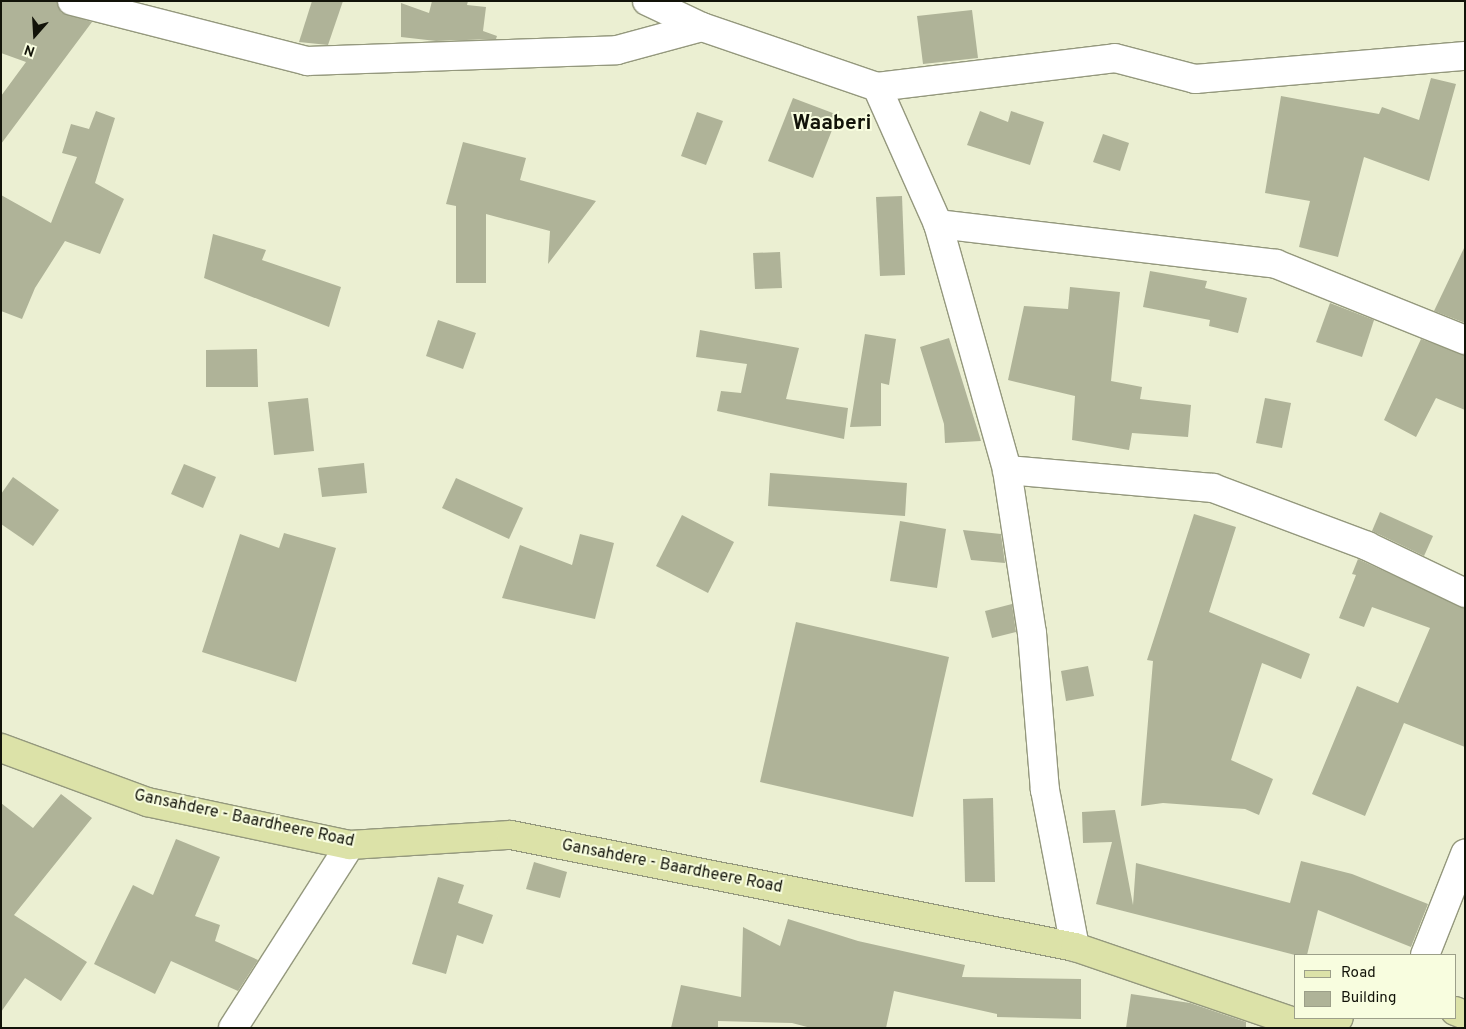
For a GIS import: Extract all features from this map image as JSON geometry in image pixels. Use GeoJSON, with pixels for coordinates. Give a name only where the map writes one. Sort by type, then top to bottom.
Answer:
{"type":"FeatureCollection","features":[{"type":"Feature","properties":{"kind":"main road","name":"Gansahdere - Baardheere Road"},"geometry":{"type":"LineString","coordinates":[[1,748],[147,802],[350,845],[511,835],[1074,947],[1309,1027],[1336,1019]]}},
{"type":"Feature","properties":{"kind":"street"},"geometry":{"type":"LineString","coordinates":[[72,1],[307,61],[617,50],[702,27]]}},
{"type":"Feature","properties":{"kind":"street"},"geometry":{"type":"LineString","coordinates":[[647,1],[702,27],[877,86],[1115,58],[1195,79],[1465,56]]}},
{"type":"Feature","properties":{"kind":"street"},"geometry":{"type":"LineString","coordinates":[[877,86],[938,224],[1007,470],[1032,633],[1045,790],[1074,947]]}},
{"type":"Feature","properties":{"kind":"street"},"geometry":{"type":"LineString","coordinates":[[938,224],[1276,264],[1465,340]]}},
{"type":"Feature","properties":{"kind":"street"},"geometry":{"type":"LineString","coordinates":[[1007,470],[1213,488],[1367,546],[1465,593]]}},
{"type":"Feature","properties":{"kind":"street"},"geometry":{"type":"LineString","coordinates":[[233,1028],[350,845]]}},
{"type":"Feature","properties":{"kind":"street"},"geometry":{"type":"LineString","coordinates":[[1425,954],[1465,854]]}},
{"type":"Feature","properties":{"kind":"building"},"geometry":{"type":"Polygon","coordinates":[[[1,1],[57,1],[61,12],[92,22],[1,144],[1,96],[26,62],[1,53],[1,1]]]}},
{"type":"Feature","properties":{"kind":"building"},"geometry":{"type":"Polygon","coordinates":[[[312,1],[343,1],[328,45],[299,42],[312,1]]]}},
{"type":"Feature","properties":{"kind":"building"},"geometry":{"type":"Polygon","coordinates":[[[432,1],[468,1],[467,5],[486,7],[483,31],[497,36],[496,39],[436,41],[401,37],[401,3],[429,13],[432,1]]]}},
{"type":"Feature","properties":{"kind":"building"},"geometry":{"type":"Polygon","coordinates":[[[972,10],[978,58],[923,64],[917,16],[972,10]]]}},
{"type":"Feature","properties":{"kind":"building"},"geometry":{"type":"Polygon","coordinates":[[[1431,78],[1456,84],[1429,181],[1364,157],[1338,257],[1299,247],[1310,201],[1265,193],[1281,96],[1379,114],[1382,107],[1419,120],[1431,78]]]}},
{"type":"Feature","properties":{"kind":"building"},"geometry":{"type":"Polygon","coordinates":[[[793,98],[838,115],[813,178],[768,161],[793,98]]]}},
{"type":"Feature","properties":{"kind":"building"},"geometry":{"type":"Polygon","coordinates":[[[96,111],[115,118],[95,183],[124,199],[100,254],[65,241],[35,288],[22,319],[1,311],[1,195],[51,223],[77,157],[62,153],[71,124],[89,129],[96,111]]]}},
{"type":"Feature","properties":{"kind":"building"},"geometry":{"type":"Polygon","coordinates":[[[980,111],[1008,122],[1011,111],[1044,122],[1030,165],[967,145],[980,111]]]}},
{"type":"Feature","properties":{"kind":"building"},"geometry":{"type":"Polygon","coordinates":[[[697,112],[723,121],[706,165],[681,156],[697,112]]]}},
{"type":"Feature","properties":{"kind":"building"},"geometry":{"type":"Polygon","coordinates":[[[1103,134],[1129,143],[1120,171],[1093,162],[1103,134]]]}},
{"type":"Feature","properties":{"kind":"building"},"geometry":{"type":"Polygon","coordinates":[[[463,142],[526,158],[520,180],[596,201],[548,264],[550,231],[486,214],[486,283],[456,283],[456,206],[446,204],[463,142]]]}},
{"type":"Feature","properties":{"kind":"building"},"geometry":{"type":"Polygon","coordinates":[[[902,196],[905,275],[880,276],[876,197],[902,196]]]}},
{"type":"Feature","properties":{"kind":"building"},"geometry":{"type":"Polygon","coordinates":[[[213,234],[266,250],[262,260],[341,287],[329,327],[204,278],[213,234]]]}},
{"type":"Feature","properties":{"kind":"building"},"geometry":{"type":"Polygon","coordinates":[[[1465,246],[1465,323],[1434,311],[1465,246]]]}},
{"type":"Feature","properties":{"kind":"building"},"geometry":{"type":"Polygon","coordinates":[[[780,252],[782,288],[755,289],[753,253],[780,252]]]}},
{"type":"Feature","properties":{"kind":"building"},"geometry":{"type":"Polygon","coordinates":[[[1150,271],[1207,281],[1205,288],[1247,298],[1238,333],[1209,326],[1210,320],[1143,307],[1150,271]]]}},
{"type":"Feature","properties":{"kind":"building"},"geometry":{"type":"Polygon","coordinates":[[[1070,287],[1120,292],[1111,381],[1142,387],[1140,399],[1191,405],[1188,437],[1132,433],[1129,450],[1072,440],[1075,396],[1008,380],[1024,306],[1068,309],[1070,287]]]}},
{"type":"Feature","properties":{"kind":"building"},"geometry":{"type":"Polygon","coordinates":[[[1330,303],[1374,320],[1362,357],[1316,342],[1330,303]]]}},
{"type":"Feature","properties":{"kind":"building"},"geometry":{"type":"Polygon","coordinates":[[[438,320],[476,333],[463,369],[426,356],[438,320]]]}},
{"type":"Feature","properties":{"kind":"building"},"geometry":{"type":"Polygon","coordinates":[[[700,330],[799,348],[786,399],[848,408],[844,439],[717,411],[721,391],[741,393],[747,364],[696,357],[700,330]]]}},
{"type":"Feature","properties":{"kind":"building"},"geometry":{"type":"Polygon","coordinates":[[[865,334],[896,339],[889,385],[881,383],[881,426],[850,427],[865,334]]]}},
{"type":"Feature","properties":{"kind":"building"},"geometry":{"type":"Polygon","coordinates":[[[949,338],[981,441],[945,443],[944,424],[920,347],[949,338]]]}},
{"type":"Feature","properties":{"kind":"building"},"geometry":{"type":"Polygon","coordinates":[[[1421,339],[1465,355],[1465,410],[1436,398],[1416,437],[1384,420],[1421,339]]]}},
{"type":"Feature","properties":{"kind":"building"},"geometry":{"type":"Polygon","coordinates":[[[257,349],[258,387],[206,387],[206,350],[257,349]]]}},
{"type":"Feature","properties":{"kind":"building"},"geometry":{"type":"Polygon","coordinates":[[[308,398],[314,451],[274,455],[268,402],[308,398]]]}},
{"type":"Feature","properties":{"kind":"building"},"geometry":{"type":"Polygon","coordinates":[[[1265,398],[1291,403],[1282,448],[1256,443],[1265,398]]]}},
{"type":"Feature","properties":{"kind":"building"},"geometry":{"type":"Polygon","coordinates":[[[364,463],[367,493],[322,497],[318,468],[364,463]]]}},
{"type":"Feature","properties":{"kind":"building"},"geometry":{"type":"Polygon","coordinates":[[[184,464],[216,477],[203,508],[171,494],[184,464]]]}},
{"type":"Feature","properties":{"kind":"building"},"geometry":{"type":"Polygon","coordinates":[[[770,473],[907,483],[905,516],[768,506],[770,473]]]}},
{"type":"Feature","properties":{"kind":"building"},"geometry":{"type":"Polygon","coordinates":[[[13,477],[59,510],[33,546],[1,524],[1,494],[13,477]]]}},
{"type":"Feature","properties":{"kind":"building"},"geometry":{"type":"Polygon","coordinates":[[[456,478],[523,508],[509,539],[442,508],[456,478]]]}},
{"type":"Feature","properties":{"kind":"building"},"geometry":{"type":"Polygon","coordinates":[[[1380,512],[1433,536],[1424,556],[1372,531],[1380,512]]]}},
{"type":"Feature","properties":{"kind":"building"},"geometry":{"type":"Polygon","coordinates":[[[1194,514],[1236,527],[1209,612],[1310,654],[1301,679],[1262,663],[1231,760],[1273,779],[1259,815],[1245,809],[1163,803],[1141,806],[1153,661],[1147,660],[1194,514]]]}},
{"type":"Feature","properties":{"kind":"building"},"geometry":{"type":"Polygon","coordinates":[[[682,515],[734,542],[708,593],[656,566],[682,515]]]}},
{"type":"Feature","properties":{"kind":"building"},"geometry":{"type":"Polygon","coordinates":[[[900,521],[946,529],[937,588],[890,581],[900,521]]]}},
{"type":"Feature","properties":{"kind":"building"},"geometry":{"type":"Polygon","coordinates":[[[963,530],[1001,534],[1005,563],[971,560],[963,530]]]}},
{"type":"Feature","properties":{"kind":"building"},"geometry":{"type":"Polygon","coordinates":[[[284,533],[336,548],[296,682],[202,652],[240,534],[279,548],[284,533]]]}},
{"type":"Feature","properties":{"kind":"building"},"geometry":{"type":"Polygon","coordinates":[[[580,534],[614,543],[595,619],[502,598],[520,545],[572,565],[580,534]]]}},
{"type":"Feature","properties":{"kind":"building"},"geometry":{"type":"Polygon","coordinates":[[[1358,559],[1465,608],[1465,747],[1404,723],[1365,816],[1312,794],[1357,686],[1398,703],[1430,628],[1372,607],[1364,627],[1339,618],[1356,575],[1352,574],[1358,559]]]}},
{"type":"Feature","properties":{"kind":"building"},"geometry":{"type":"Polygon","coordinates":[[[1012,604],[1016,632],[992,638],[985,611],[1012,604]]]}},
{"type":"Feature","properties":{"kind":"building"},"geometry":{"type":"Polygon","coordinates":[[[796,622],[949,657],[913,817],[760,782],[796,622]]]}},
{"type":"Feature","properties":{"kind":"building"},"geometry":{"type":"Polygon","coordinates":[[[1088,666],[1094,696],[1066,701],[1061,671],[1088,666]]]}},
{"type":"Feature","properties":{"kind":"building"},"geometry":{"type":"Polygon","coordinates":[[[61,794],[92,818],[14,915],[87,962],[61,1001],[25,978],[1,1012],[1,803],[33,828],[61,794]]]}},
{"type":"Feature","properties":{"kind":"building"},"geometry":{"type":"Polygon","coordinates":[[[993,798],[995,882],[965,882],[963,799],[993,798]]]}},
{"type":"Feature","properties":{"kind":"building"},"geometry":{"type":"Polygon","coordinates":[[[1115,810],[1133,905],[1136,863],[1290,903],[1301,861],[1352,874],[1428,904],[1411,947],[1318,910],[1307,954],[1294,955],[1096,904],[1112,842],[1083,843],[1082,812],[1115,810]]]}},
{"type":"Feature","properties":{"kind":"building"},"geometry":{"type":"Polygon","coordinates":[[[176,839],[220,857],[195,916],[220,925],[215,941],[258,960],[238,991],[171,961],[155,994],[94,964],[133,885],[153,895],[176,839]]]}},
{"type":"Feature","properties":{"kind":"building"},"geometry":{"type":"Polygon","coordinates":[[[534,862],[567,872],[560,898],[526,889],[534,862]]]}},
{"type":"Feature","properties":{"kind":"building"},"geometry":{"type":"Polygon","coordinates":[[[438,877],[464,885],[458,903],[493,915],[483,944],[457,935],[446,974],[412,964],[438,877]]]}},
{"type":"Feature","properties":{"kind":"building"},"geometry":{"type":"Polygon","coordinates":[[[788,919],[858,941],[965,965],[962,977],[1081,979],[1081,1019],[997,1017],[997,1014],[894,991],[886,1028],[811,1028],[792,1023],[718,1021],[718,1028],[671,1028],[681,985],[741,997],[743,927],[780,946],[788,919]]]}},
{"type":"Feature","properties":{"kind":"building"},"geometry":{"type":"Polygon","coordinates":[[[1131,994],[1190,1003],[1246,1022],[1246,1028],[1126,1028],[1131,994]]]}},
{"type":"Feature","properties":{"kind":"district","name":"Waaberi"},"geometry":{"type":"Point","coordinates":[832,124]}}]}
